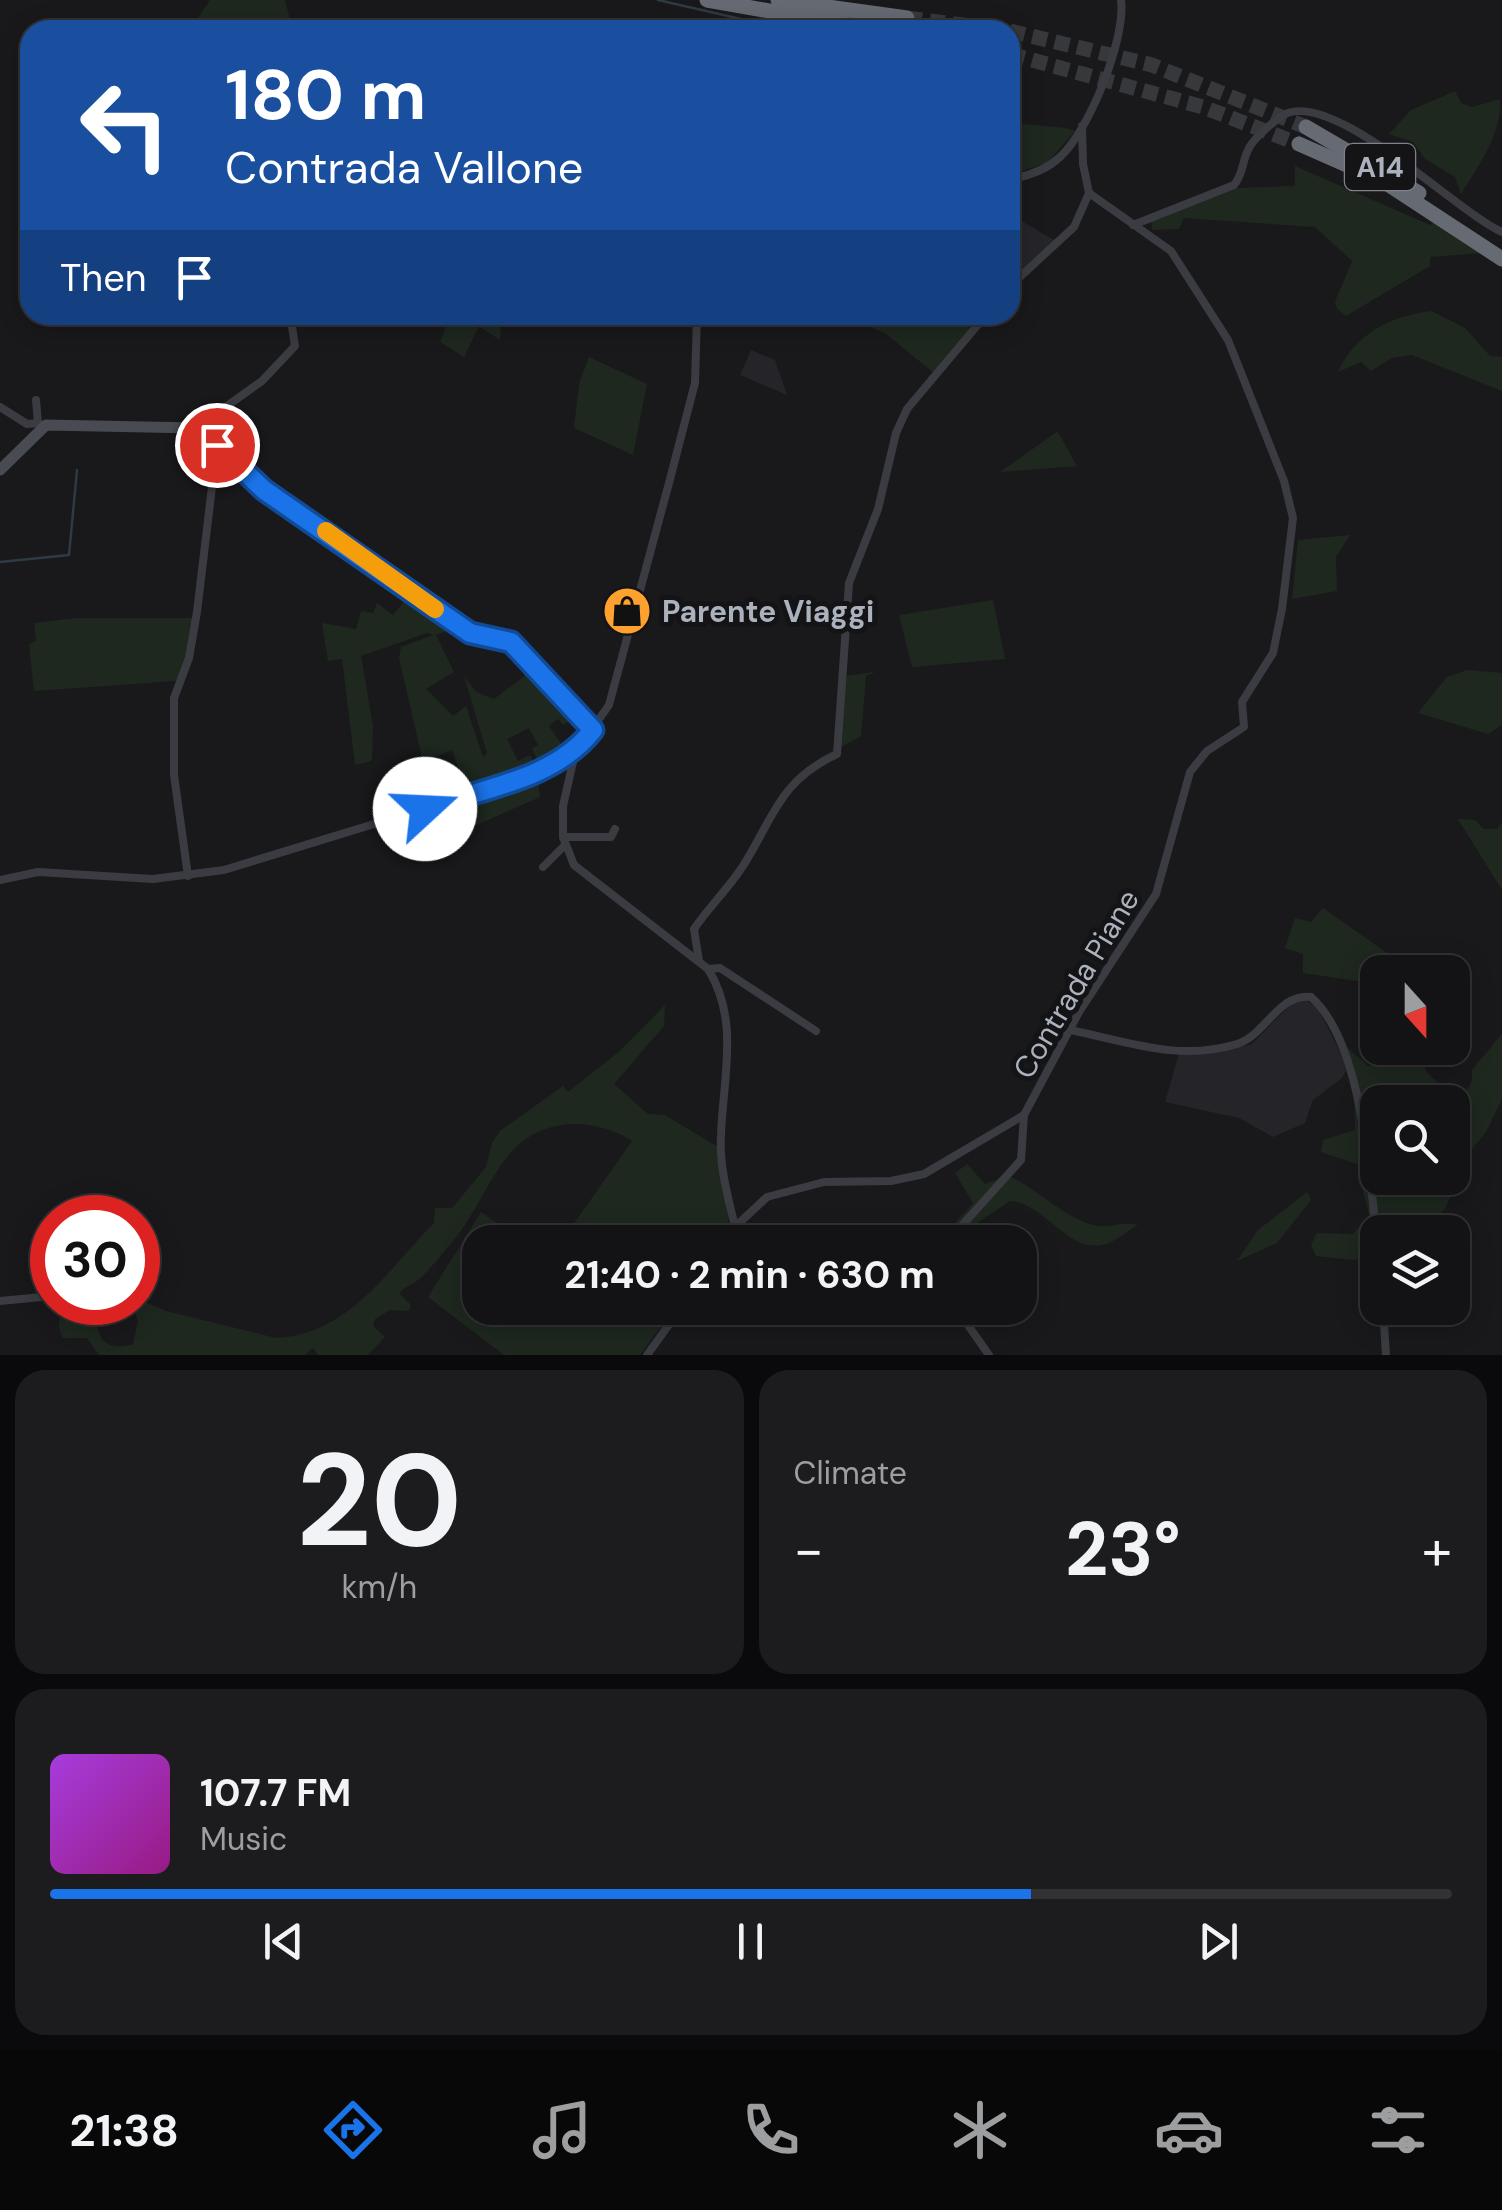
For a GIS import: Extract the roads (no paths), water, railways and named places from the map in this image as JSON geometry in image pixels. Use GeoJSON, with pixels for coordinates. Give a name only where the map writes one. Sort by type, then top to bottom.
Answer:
{"type":"FeatureCollection","features":[{"type":"Feature","properties":{"kind":"highway"},"geometry":{"type":"LineString","coordinates":[[707,0],[820,20]]}},
{"type":"Feature","properties":{"kind":"highway"},"geometry":{"type":"LineString","coordinates":[[778,0],[907,18]]}},
{"type":"Feature","properties":{"kind":"highway","name":"A14"},"geometry":{"type":"LineString","coordinates":[[1306,127],[1394,176],[1502,259]]}},
{"type":"Feature","properties":{"kind":"highway","name":"A14"},"geometry":{"type":"LineString","coordinates":[[1298,144],[1370,174],[1502,248]]}},
{"type":"Feature","properties":{"kind":"street"},"geometry":{"type":"LineString","coordinates":[[1020,175],[1054,162],[1082,126],[1118,45],[1121,0]]}},
{"type":"Feature","properties":{"kind":"street"},"geometry":{"type":"LineString","coordinates":[[1132,225],[1234,185],[1248,148],[1280,117],[1306,109],[1325,114],[1359,135],[1448,191],[1502,232]]}},
{"type":"Feature","properties":{"kind":"street"},"geometry":{"type":"LineString","coordinates":[[1020,277],[1074,227],[1090,193],[1082,164],[1082,126]]}},
{"type":"Feature","properties":{"kind":"street","name":"Contrada Piane"},"geometry":{"type":"LineString","coordinates":[[737,1225],[768,1197],[793,1187],[891,1181],[924,1174],[1024,1114],[1070,1030],[1156,894],[1190,772],[1207,751],[1244,727],[1242,702],[1273,653],[1294,518],[1283,479],[1228,340],[1172,251],[1090,193]]}},
{"type":"Feature","properties":{"kind":"street"},"geometry":{"type":"LineString","coordinates":[[0,408],[27,424],[196,428],[262,381],[295,346],[292,325]]}},
{"type":"Feature","properties":{"kind":"street"},"geometry":{"type":"LineString","coordinates":[[0,880],[38,872],[140,879],[188,876],[256,862],[534,775],[575,753],[609,704],[695,383],[697,325]]}},
{"type":"Feature","properties":{"kind":"street"},"geometry":{"type":"LineString","coordinates":[[699,961],[694,929],[745,863],[773,807],[796,778],[837,754],[850,583],[878,509],[896,433],[907,409],[978,325]]}},
{"type":"Feature","properties":{"kind":"street"},"geometry":{"type":"LineString","coordinates":[[0,470],[38,425],[36,400]]}},
{"type":"Feature","properties":{"kind":"street"},"geometry":{"type":"LineString","coordinates":[[196,428],[264,490],[470,633],[511,642],[593,730]]}},
{"type":"Feature","properties":{"kind":"street"},"geometry":{"type":"LineString","coordinates":[[188,876],[174,775],[174,698],[189,658],[197,612],[217,445]]}},
{"type":"Feature","properties":{"kind":"street"},"geometry":{"type":"LineString","coordinates":[[575,753],[563,806],[564,841],[574,865],[708,968],[722,992],[728,1019],[720,1138],[735,1225]]}},
{"type":"Feature","properties":{"kind":"street"},"geometry":{"type":"LineString","coordinates":[[543,867],[564,841],[611,836],[615,830]]}},
{"type":"Feature","properties":{"kind":"street"},"geometry":{"type":"LineString","coordinates":[[708,968],[720,968],[816,1031]]}},
{"type":"Feature","properties":{"kind":"street"},"geometry":{"type":"LineString","coordinates":[[1070,1030],[1140,1048],[1214,1050],[1250,1040],[1288,1000],[1311,997],[1319,1004],[1351,1068],[1360,1097],[1374,1215]]}},
{"type":"Feature","properties":{"kind":"street"},"geometry":{"type":"LineString","coordinates":[[962,1225],[1021,1160],[1024,1114]]}},
{"type":"Feature","properties":{"kind":"street"},"geometry":{"type":"LineString","coordinates":[[0,1301],[30,1298]]}},
{"type":"Feature","properties":{"kind":"street"},"geometry":{"type":"LineString","coordinates":[[647,1355],[669,1325]]}},
{"type":"Feature","properties":{"kind":"street"},"geometry":{"type":"LineString","coordinates":[[968,1325],[989,1355]]}},
{"type":"Feature","properties":{"kind":"street"},"geometry":{"type":"LineString","coordinates":[[1384,1325],[1386,1355]]}},
{"type":"Feature","properties":{"kind":"waterway"},"geometry":{"type":"LineString","coordinates":[[658,0],[745,20]]}},
{"type":"Feature","properties":{"kind":"waterway"},"geometry":{"type":"LineString","coordinates":[[0,562],[69,555],[77,470]]}},
{"type":"Feature","properties":{"kind":"tunnel"},"geometry":{"type":"LineString","coordinates":[[907,18],[923,20]]}},
{"type":"Feature","properties":{"kind":"tunnel"},"geometry":{"type":"LineString","coordinates":[[1020,33],[1152,65],[1306,127]]}},
{"type":"Feature","properties":{"kind":"tunnel"},"geometry":{"type":"LineString","coordinates":[[1020,57],[1203,107],[1299,144]]}},
{"type":"Feature","properties":{"kind":"place","name":"Parente Viaggi"},"geometry":{"type":"Point","coordinates":[627,611]}}]}
